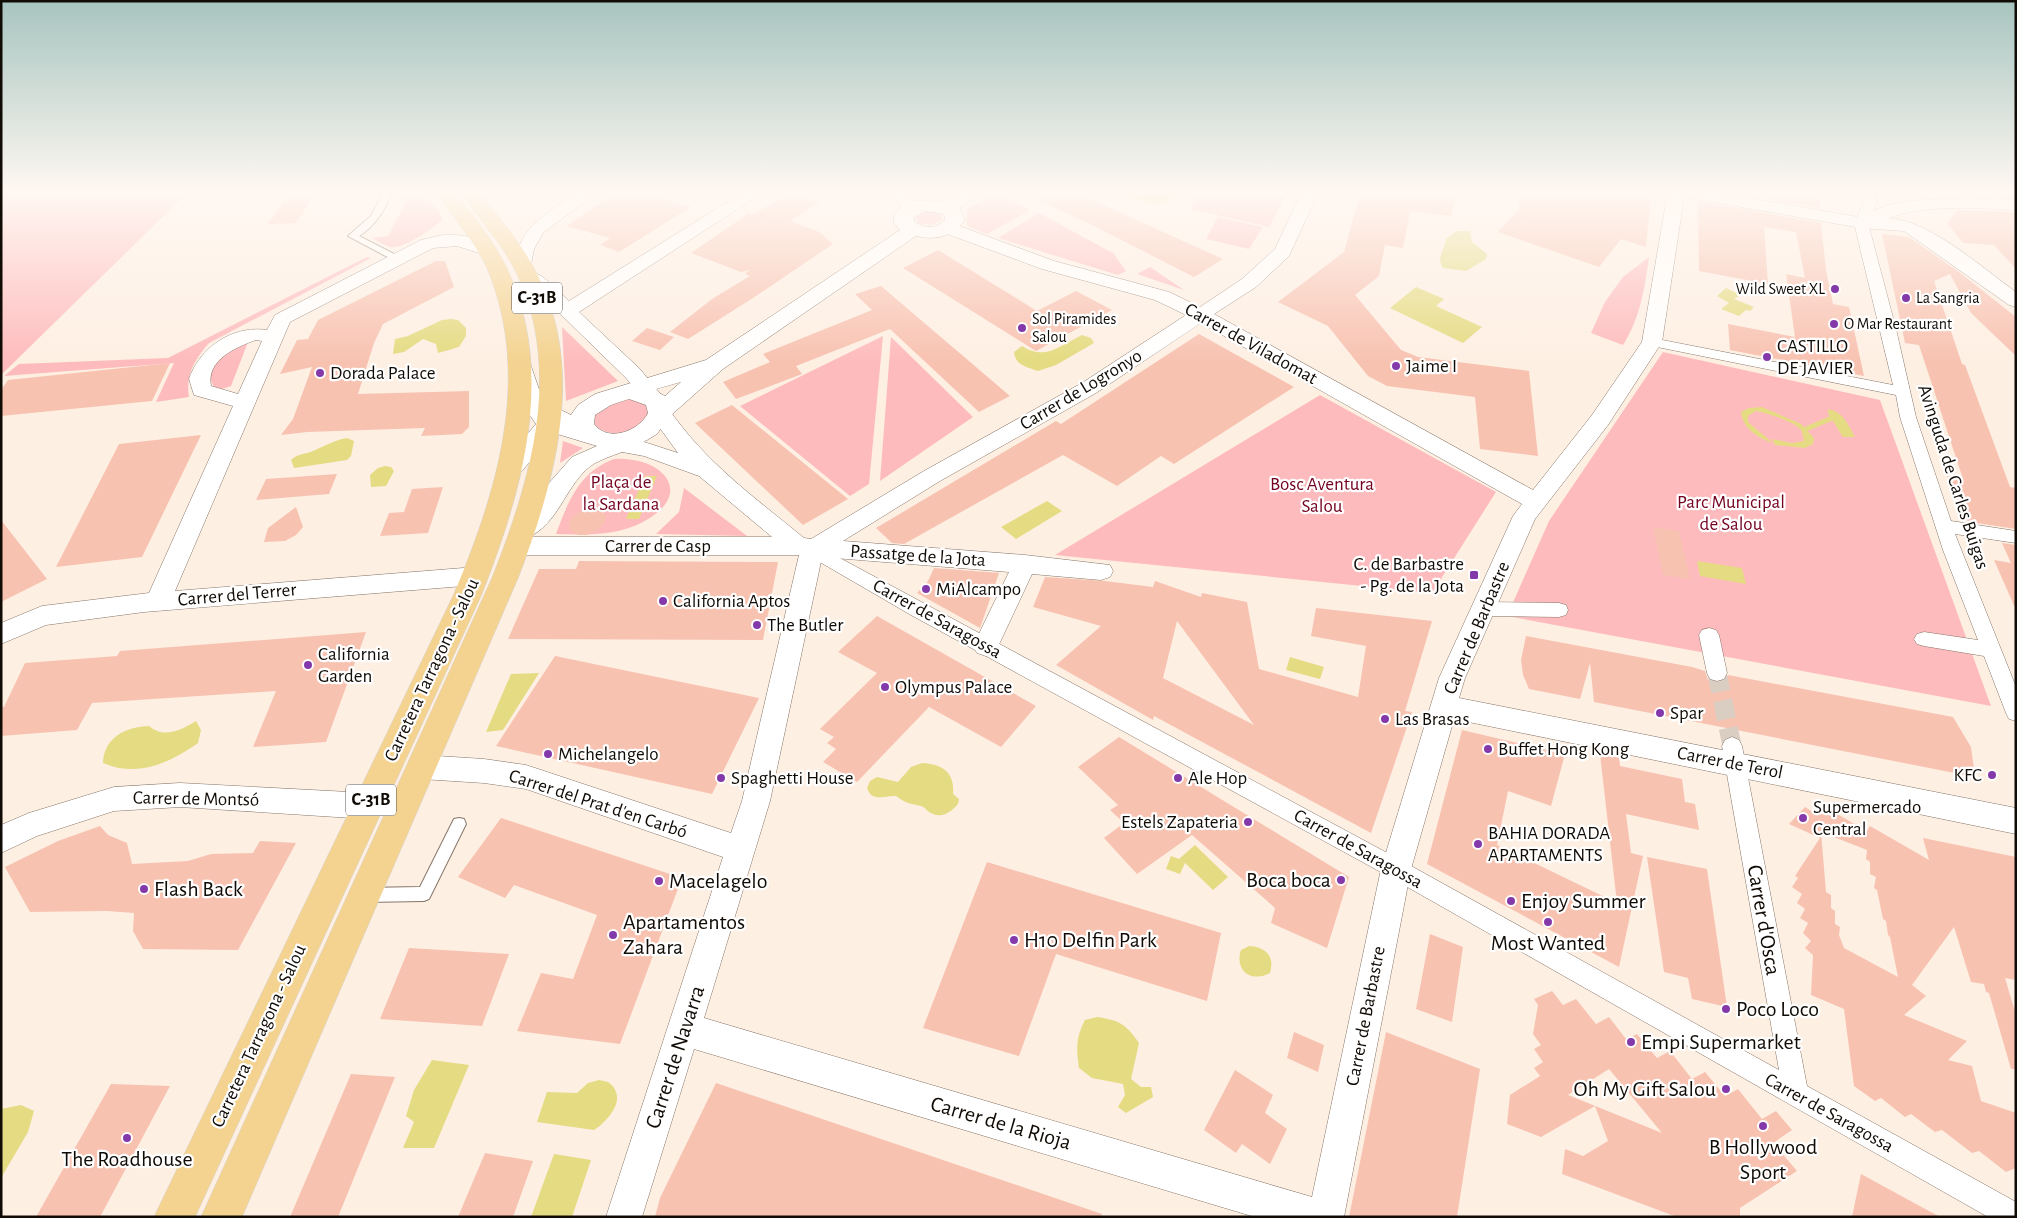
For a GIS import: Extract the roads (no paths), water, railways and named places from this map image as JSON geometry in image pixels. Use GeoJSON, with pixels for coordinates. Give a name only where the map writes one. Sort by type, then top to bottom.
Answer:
{"type":"FeatureCollection","features":[{"type":"Feature","properties":{"kind":"main road","name":"Carretera Tarragona - Salou"},"geometry":{"type":"LineString","coordinates":[[221,1217],[422,767],[521,538],[548,442],[552,398],[551,363],[545,326],[525,271],[508,248]]}},
{"type":"Feature","properties":{"kind":"main road","name":"Carretera Tarragona - Salou"},"geometry":{"type":"LineString","coordinates":[[174,1217],[476,576],[513,465],[522,368],[510,303],[498,272],[485,250]]}},
{"type":"Feature","properties":{"kind":"street"},"geometry":{"type":"LineString","coordinates":[[245,403],[201,390],[199,379],[204,364],[226,344],[278,328],[397,259],[422,248]]}},
{"type":"Feature","properties":{"kind":"street"},"geometry":{"type":"LineString","coordinates":[[480,248],[485,250]]}},
{"type":"Feature","properties":{"kind":"street"},"geometry":{"type":"LineString","coordinates":[[525,271],[526,248]]}},
{"type":"Feature","properties":{"kind":"street"},"geometry":{"type":"LineString","coordinates":[[567,310],[666,248]]}},
{"type":"Feature","properties":{"kind":"street"},"geometry":{"type":"LineString","coordinates":[[654,400],[715,364],[887,248]]}},
{"type":"Feature","properties":{"kind":"street","name":"Carrer de Viladomat"},"geometry":{"type":"LineString","coordinates":[[1011,248],[1048,265],[1162,296],[1201,315],[1537,502]]}},
{"type":"Feature","properties":{"kind":"street","name":"Carrer de Logronyo"},"geometry":{"type":"LineString","coordinates":[[805,547],[1089,388],[1249,283],[1283,252],[1285,248]]}},
{"type":"Feature","properties":{"kind":"street","name":"Carrer de Barbastre"},"geometry":{"type":"LineString","coordinates":[[1326,1217],[1396,869],[1452,678],[1526,516],[1600,420],[1652,342],[1668,248]]}},
{"type":"Feature","properties":{"kind":"street","name":"Avinguda de Carles Buïgas"},"geometry":{"type":"LineString","coordinates":[[1868,248],[1889,329],[1908,417],[1952,550],[2016,713]]}},
{"type":"Feature","properties":{"kind":"street"},"geometry":{"type":"LineString","coordinates":[[1942,248],[2016,301]]}},
{"type":"Feature","properties":{"kind":"street","name":"Carrer de Saragossa"},"geometry":{"type":"LineString","coordinates":[[525,271],[543,285],[654,400],[675,435],[708,472],[805,547],[1396,869],[2016,1217]]}},
{"type":"Feature","properties":{"kind":"street"},"geometry":{"type":"LineString","coordinates":[[158,602],[278,328]]}},
{"type":"Feature","properties":{"kind":"street"},"geometry":{"type":"LineString","coordinates":[[1652,342],[1903,392]]}},
{"type":"Feature","properties":{"kind":"street"},"geometry":{"type":"LineString","coordinates":[[654,400],[715,364]]}},
{"type":"Feature","properties":{"kind":"street"},"geometry":{"type":"LineString","coordinates":[[522,368],[526,392],[533,408],[549,424],[616,440]]}},
{"type":"Feature","properties":{"kind":"street"},"geometry":{"type":"LineString","coordinates":[[513,465],[549,424],[609,396],[640,393],[654,400]]}},
{"type":"Feature","properties":{"kind":"street"},"geometry":{"type":"LineString","coordinates":[[609,396],[591,406],[583,421],[584,428],[589,434],[616,440]]}},
{"type":"Feature","properties":{"kind":"street"},"geometry":{"type":"LineString","coordinates":[[521,538],[542,518],[558,487],[570,471],[580,462],[616,440],[653,426],[654,400]]}},
{"type":"Feature","properties":{"kind":"street","name":"Carrer de Saragossa"},"geometry":{"type":"LineString","coordinates":[[616,440],[650,450],[708,472]]}},
{"type":"Feature","properties":{"kind":"street"},"geometry":{"type":"LineString","coordinates":[[1945,526],[2016,537]]}},
{"type":"Feature","properties":{"kind":"street","name":"Carrer de Casp"},"geometry":{"type":"LineString","coordinates":[[521,538],[805,547]]}},
{"type":"Feature","properties":{"kind":"street","name":"Passatge de la Jota"},"geometry":{"type":"LineString","coordinates":[[805,547],[1100,571]]}},
{"type":"Feature","properties":{"kind":"street","name":"Carrer de Navarra"},"geometry":{"type":"LineString","coordinates":[[624,1217],[756,801],[805,547]]}},
{"type":"Feature","properties":{"kind":"street"},"geometry":{"type":"LineString","coordinates":[[986,646],[1025,564]]}},
{"type":"Feature","properties":{"kind":"street","name":"Carrer del Terrer"},"geometry":{"type":"LineString","coordinates":[[1,634],[42,616],[158,602],[476,576]]}},
{"type":"Feature","properties":{"kind":"street"},"geometry":{"type":"LineString","coordinates":[[1484,608],[1559,610]]}},
{"type":"Feature","properties":{"kind":"street"},"geometry":{"type":"LineString","coordinates":[[1709,635],[1717,673]]}},
{"type":"Feature","properties":{"kind":"street"},"geometry":{"type":"LineString","coordinates":[[1924,639],[1991,650]]}},
{"type":"Feature","properties":{"kind":"street","name":"Carrer de Terol"},"geometry":{"type":"LineString","coordinates":[[1444,706],[1734,755],[2016,821]]}},
{"type":"Feature","properties":{"kind":"street","name":"Carrer d'Osca"},"geometry":{"type":"LineString","coordinates":[[1734,755],[1796,1095]]}},
{"type":"Feature","properties":{"kind":"street","name":"Carrer del Prat d'en Carbó"},"geometry":{"type":"LineString","coordinates":[[422,767],[484,771],[526,777],[741,850]]}},
{"type":"Feature","properties":{"kind":"street","name":"Carrer de Montsó"},"geometry":{"type":"LineString","coordinates":[[1,840],[30,826],[114,799],[180,795],[368,806]]}},
{"type":"Feature","properties":{"kind":"street","name":"Carrer de la Rioja"},"geometry":{"type":"LineString","coordinates":[[684,1029],[1317,1217]]}},
{"type":"Feature","properties":{"kind":"lane"},"geometry":{"type":"LineString","coordinates":[[375,248],[397,259]]}},
{"type":"Feature","properties":{"kind":"lane"},"geometry":{"type":"LineString","coordinates":[[364,895],[424,894],[459,824]]}},
{"type":"Feature","properties":{"kind":"waterway"},"geometry":{"type":"LineString","coordinates":[[1806,429],[1832,418]]}},
{"type":"Feature","properties":{"kind":"tunnel"},"geometry":{"type":"LineString","coordinates":[[1717,673],[1732,746]]}},
{"type":"Feature","properties":{"kind":"place","name":"Wild Sweet XL"},"geometry":{"type":"Point","coordinates":[1835,289]}},
{"type":"Feature","properties":{"kind":"place","name":"La Sangria"},"geometry":{"type":"Point","coordinates":[1906,298]}},
{"type":"Feature","properties":{"kind":"place","name":"O Mar Restaurant"},"geometry":{"type":"Point","coordinates":[1834,324]}},
{"type":"Feature","properties":{"kind":"place","name":"Sol Piramides Salou"},"geometry":{"type":"Point","coordinates":[1022,328]}},
{"type":"Feature","properties":{"kind":"place","name":"CASTILLO DE JAVIER"},"geometry":{"type":"Point","coordinates":[1767,357]}},
{"type":"Feature","properties":{"kind":"place","name":"Jaime I"},"geometry":{"type":"Point","coordinates":[1396,366]}},
{"type":"Feature","properties":{"kind":"place","name":"Dorada Palace"},"geometry":{"type":"Point","coordinates":[320,373]}},
{"type":"Feature","properties":{"kind":"place","name":"C. de Barbastre - Pg. de la Jota"},"geometry":{"type":"Point","coordinates":[1474,575]}},
{"type":"Feature","properties":{"kind":"place","name":"MiAlcampo"},"geometry":{"type":"Point","coordinates":[926,589]}},
{"type":"Feature","properties":{"kind":"place","name":"California Aptos"},"geometry":{"type":"Point","coordinates":[663,601]}},
{"type":"Feature","properties":{"kind":"place","name":"The Butler"},"geometry":{"type":"Point","coordinates":[757,625]}},
{"type":"Feature","properties":{"kind":"place","name":"California Garden"},"geometry":{"type":"Point","coordinates":[308,665]}},
{"type":"Feature","properties":{"kind":"place","name":"Olympus Palace"},"geometry":{"type":"Point","coordinates":[885,687]}},
{"type":"Feature","properties":{"kind":"place","name":"Spar"},"geometry":{"type":"Point","coordinates":[1660,713]}},
{"type":"Feature","properties":{"kind":"place","name":"Las Brasas"},"geometry":{"type":"Point","coordinates":[1385,719]}},
{"type":"Feature","properties":{"kind":"place","name":"Buffet Hong Kong"},"geometry":{"type":"Point","coordinates":[1488,749]}},
{"type":"Feature","properties":{"kind":"place","name":"Michelangelo"},"geometry":{"type":"Point","coordinates":[548,754]}},
{"type":"Feature","properties":{"kind":"place","name":"KFC"},"geometry":{"type":"Point","coordinates":[1992,775]}},
{"type":"Feature","properties":{"kind":"place","name":"Spaghetti House"},"geometry":{"type":"Point","coordinates":[721,778]}},
{"type":"Feature","properties":{"kind":"place","name":"Ale Hop"},"geometry":{"type":"Point","coordinates":[1178,778]}},
{"type":"Feature","properties":{"kind":"place","name":"Supermercado Central"},"geometry":{"type":"Point","coordinates":[1803,818]}},
{"type":"Feature","properties":{"kind":"place","name":"Estels Zapateria"},"geometry":{"type":"Point","coordinates":[1248,822]}},
{"type":"Feature","properties":{"kind":"place","name":"BAHIA DORADA APARTAMENTS"},"geometry":{"type":"Point","coordinates":[1478,844]}},
{"type":"Feature","properties":{"kind":"place","name":"Boca boca"},"geometry":{"type":"Point","coordinates":[1341,880]}},
{"type":"Feature","properties":{"kind":"place","name":"Macelagelo"},"geometry":{"type":"Point","coordinates":[659,881]}},
{"type":"Feature","properties":{"kind":"place","name":"Flash Back"},"geometry":{"type":"Point","coordinates":[144,889]}},
{"type":"Feature","properties":{"kind":"place","name":"Enjoy Summer"},"geometry":{"type":"Point","coordinates":[1511,901]}},
{"type":"Feature","properties":{"kind":"place","name":"Most Wanted"},"geometry":{"type":"Point","coordinates":[1548,922]}},
{"type":"Feature","properties":{"kind":"place","name":"Apartamentos Zahara"},"geometry":{"type":"Point","coordinates":[613,935]}},
{"type":"Feature","properties":{"kind":"place","name":"H10 Delfin Park"},"geometry":{"type":"Point","coordinates":[1014,940]}},
{"type":"Feature","properties":{"kind":"place","name":"Poco Loco"},"geometry":{"type":"Point","coordinates":[1726,1009]}},
{"type":"Feature","properties":{"kind":"place","name":"Empi Supermarket"},"geometry":{"type":"Point","coordinates":[1631,1042]}},
{"type":"Feature","properties":{"kind":"place","name":"Oh My Gift Salou"},"geometry":{"type":"Point","coordinates":[1726,1089]}},
{"type":"Feature","properties":{"kind":"place","name":"B Hollywood Sport"},"geometry":{"type":"Point","coordinates":[1763,1126]}},
{"type":"Feature","properties":{"kind":"place","name":"The Roadhouse"},"geometry":{"type":"Point","coordinates":[127,1138]}},
{"type":"Feature","properties":{"kind":"park label","name":"Plaça de la Sardana"},"geometry":{"type":"Point","coordinates":[621,493]}},
{"type":"Feature","properties":{"kind":"park label","name":"Bosc Aventura Salou"},"geometry":{"type":"Point","coordinates":[1322,495]}},
{"type":"Feature","properties":{"kind":"park label","name":"Parc Municipal de Salou"},"geometry":{"type":"Point","coordinates":[1731,513]}}]}
